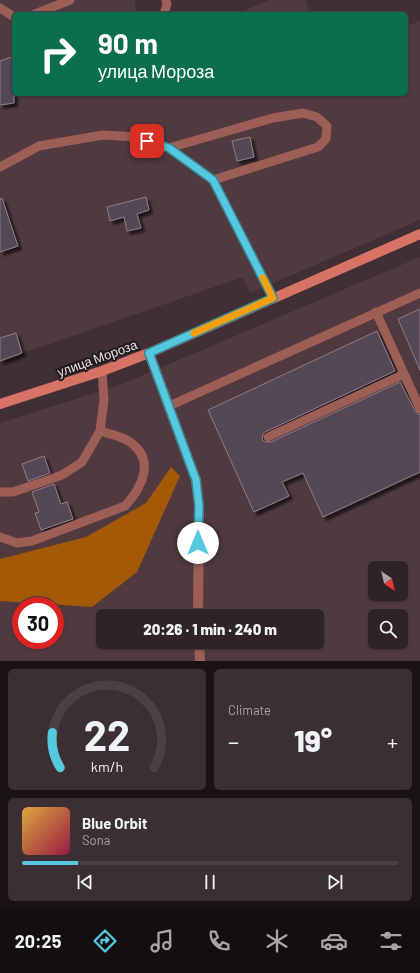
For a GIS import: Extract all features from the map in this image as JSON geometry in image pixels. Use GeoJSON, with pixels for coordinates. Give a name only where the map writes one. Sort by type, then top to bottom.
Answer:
{"type":"FeatureCollection","features":[{"type":"Feature","properties":{"kind":"main road","name":"улица Мороза"},"geometry":{"type":"LineString","coordinates":[[0,404],[102,371],[149,353],[420,234]]}},
{"type":"Feature","properties":{"kind":"street"},"geometry":{"type":"LineString","coordinates":[[149,353],[196,480],[199,506],[198,609]]}},
{"type":"Feature","properties":{"kind":"street"},"geometry":{"type":"LineString","coordinates":[[199,649],[200,661]]}},
{"type":"Feature","properties":{"kind":"lane"},"geometry":{"type":"LineString","coordinates":[[40,12],[70,0]]}},
{"type":"Feature","properties":{"kind":"lane"},"geometry":{"type":"LineString","coordinates":[[165,12],[167,4],[166,0]]}},
{"type":"Feature","properties":{"kind":"lane"},"geometry":{"type":"LineString","coordinates":[[0,8],[12,16]]}},
{"type":"Feature","properties":{"kind":"lane"},"geometry":{"type":"LineString","coordinates":[[169,148],[273,118],[303,113],[317,117],[327,126],[326,139],[318,147],[213,180]]}},
{"type":"Feature","properties":{"kind":"lane"},"geometry":{"type":"LineString","coordinates":[[0,168],[39,146],[103,135],[136,137],[169,148],[213,180],[273,298]]}},
{"type":"Feature","properties":{"kind":"lane"},"geometry":{"type":"LineString","coordinates":[[168,406],[420,293]]}},
{"type":"Feature","properties":{"kind":"lane"},"geometry":{"type":"LineString","coordinates":[[376,312],[420,409]]}},
{"type":"Feature","properties":{"kind":"lane"},"geometry":{"type":"LineString","coordinates":[[0,492],[13,492],[62,475],[82,462],[100,431],[104,400],[102,371]]}},
{"type":"Feature","properties":{"kind":"lane"},"geometry":{"type":"LineString","coordinates":[[268,437],[404,374]]}},
{"type":"Feature","properties":{"kind":"lane"},"geometry":{"type":"LineString","coordinates":[[0,537],[17,543],[32,541],[125,506],[133,498],[144,476],[145,465],[138,450],[129,441],[100,431]]}},
{"type":"Feature","properties":{"kind":"shaded area"},"geometry":{"type":"Polygon","coordinates":[[[0,0],[135,0],[135,7],[137,12],[12,12],[12,96],[408,96],[408,25],[420,21],[420,220],[250,293],[243,277],[0,361],[0,0]]]}},
{"type":"Feature","properties":{"kind":"shaded area"},"geometry":{"type":"Polygon","coordinates":[[[270,0],[306,0],[309,12],[241,12],[270,0]]]}},
{"type":"Feature","properties":{"kind":"shaded area"},"geometry":{"type":"Polygon","coordinates":[[[420,257],[420,661],[0,661],[0,423],[120,385],[420,257]]]}},
{"type":"Feature","properties":{"kind":"shaded area"},"geometry":{"type":"Polygon","coordinates":[[[171,467],[180,476],[137,572],[92,607],[64,605],[64,597],[12,597],[12,602],[0,601],[0,559],[86,537],[146,503],[171,467]]]}},
{"type":"Feature","properties":{"kind":"building"},"geometry":{"type":"Polygon","coordinates":[[[12,57],[12,96],[14,96],[14,103],[0,105],[0,61],[12,57]]]}},
{"type":"Feature","properties":{"kind":"building"},"geometry":{"type":"Polygon","coordinates":[[[250,137],[254,157],[237,161],[232,141],[250,137]]]}},
{"type":"Feature","properties":{"kind":"building"},"geometry":{"type":"Polygon","coordinates":[[[146,197],[149,210],[137,214],[141,228],[127,231],[124,217],[110,221],[107,207],[146,197]]]}},
{"type":"Feature","properties":{"kind":"building"},"geometry":{"type":"Polygon","coordinates":[[[2,198],[18,246],[0,252],[0,199],[2,198]]]}},
{"type":"Feature","properties":{"kind":"building"},"geometry":{"type":"Polygon","coordinates":[[[420,309],[420,370],[398,319],[420,309]]]}},
{"type":"Feature","properties":{"kind":"building"},"geometry":{"type":"Polygon","coordinates":[[[377,331],[395,371],[265,432],[262,439],[265,442],[271,442],[400,382],[415,411],[420,415],[420,472],[323,517],[303,473],[282,482],[289,496],[254,512],[208,410],[377,331]]]}},
{"type":"Feature","properties":{"kind":"building"},"geometry":{"type":"Polygon","coordinates":[[[16,333],[22,353],[0,361],[0,338],[16,333]]]}},
{"type":"Feature","properties":{"kind":"building"},"geometry":{"type":"Polygon","coordinates":[[[44,456],[50,473],[28,481],[22,464],[44,456]]]}},
{"type":"Feature","properties":{"kind":"building"},"geometry":{"type":"Polygon","coordinates":[[[54,484],[61,504],[67,502],[73,519],[41,530],[35,513],[39,512],[32,492],[54,484]]]}},
{"type":"Feature","properties":{"kind":"slow traffic"},"geometry":{"type":"LineString","coordinates":[[194,333],[273,298],[263,278]]}},
{"type":"Feature","properties":{"kind":"route"},"geometry":{"type":"LineString","coordinates":[[147,141],[169,148],[213,180],[273,298],[149,353],[196,480],[199,506],[198,543]]}}]}
